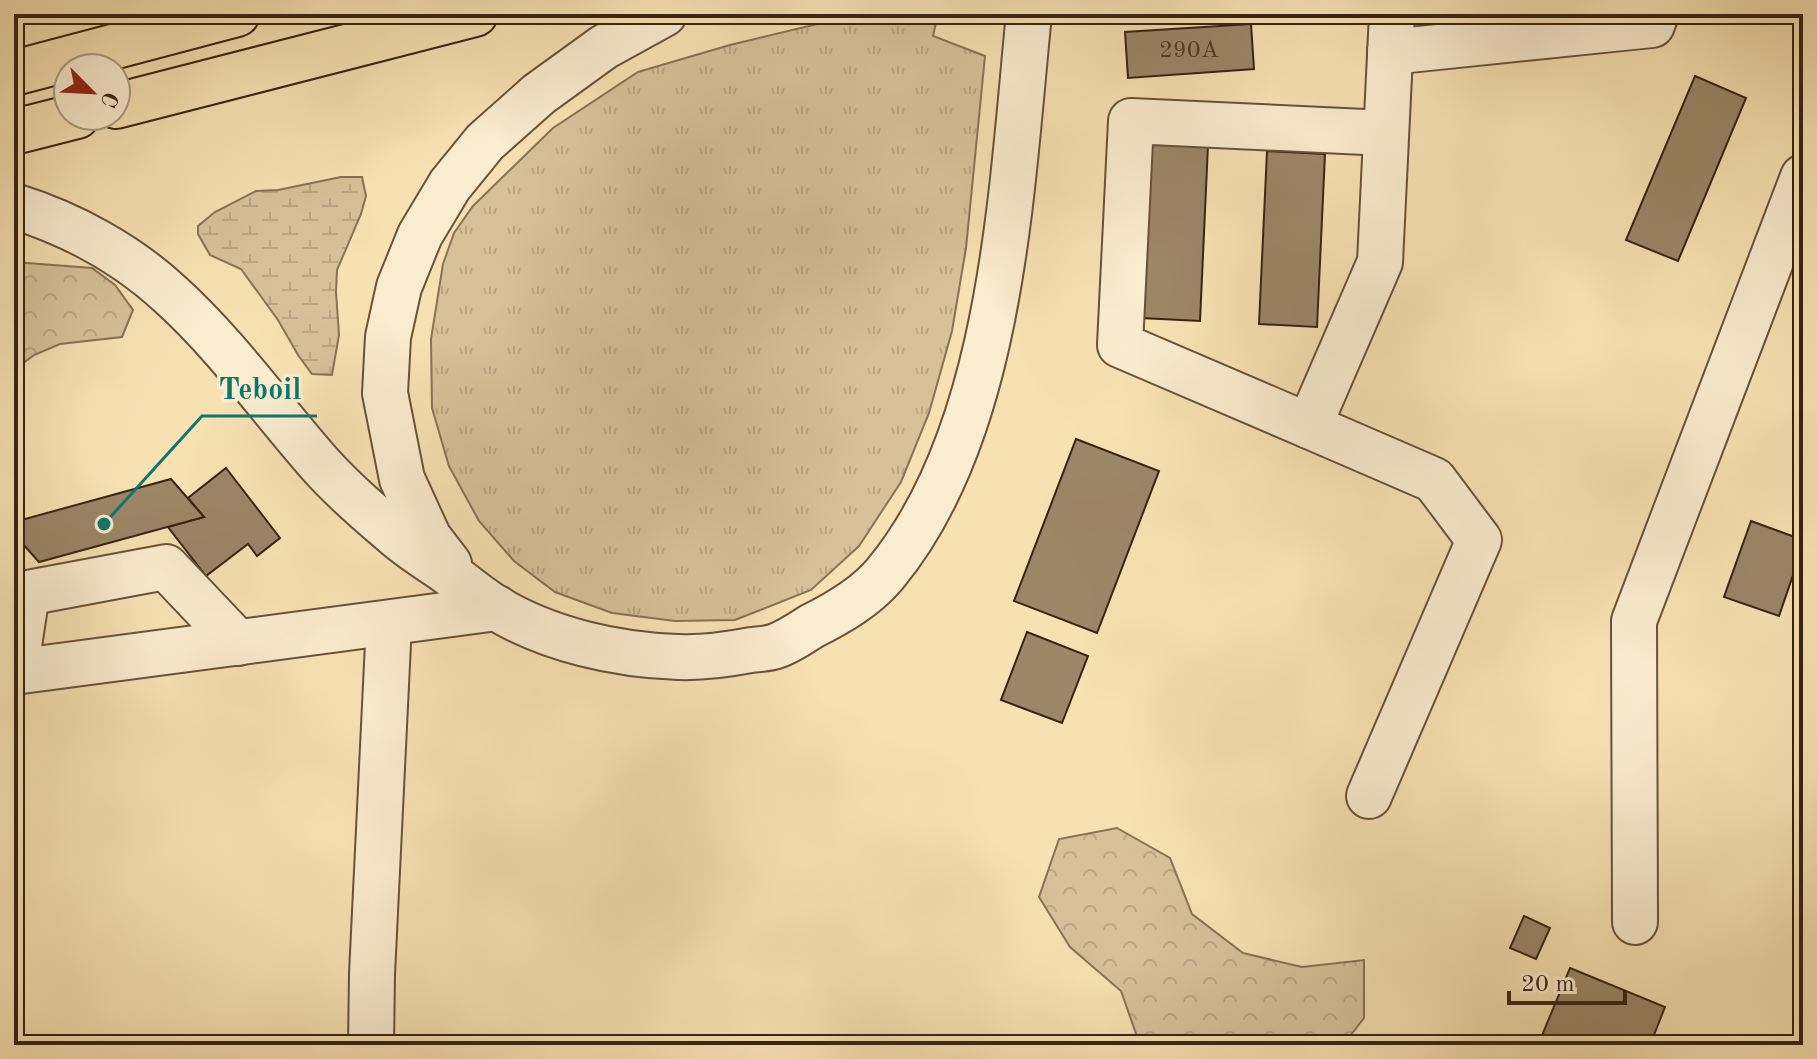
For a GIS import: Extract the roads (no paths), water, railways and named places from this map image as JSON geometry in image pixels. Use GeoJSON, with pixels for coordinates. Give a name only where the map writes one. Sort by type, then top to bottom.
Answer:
{"type":"FeatureCollection","features":[{"type":"Feature","properties":{"kind":"highway"},"geometry":{"type":"LineString","coordinates":[[132,102],[475,14]]}},
{"type":"Feature","properties":{"kind":"highway"},"geometry":{"type":"LineString","coordinates":[[14,73],[214,17]]}},
{"type":"Feature","properties":{"kind":"highway"},"geometry":{"type":"LineString","coordinates":[[14,132],[52,122]]}},
{"type":"Feature","properties":{"kind":"street"},"geometry":{"type":"LineString","coordinates":[[481,597],[429,538],[402,479],[385,393],[388,337],[399,287],[420,235],[450,185],[485,142],[539,94],[604,47],[664,14]]}},
{"type":"Feature","properties":{"kind":"street"},"geometry":{"type":"LineString","coordinates":[[1309,426],[1380,262],[1391,33],[1652,25],[1656,14]]}},
{"type":"Feature","properties":{"kind":"street"},"geometry":{"type":"LineString","coordinates":[[14,206],[43,215],[86,236],[131,263],[170,294],[359,504],[394,535],[481,597],[538,628],[594,647],[651,656],[707,658],[776,646],[844,609],[884,576],[923,520],[950,463],[973,397],[991,328],[1007,227],[1028,24]]}},
{"type":"Feature","properties":{"kind":"street"},"geometry":{"type":"LineString","coordinates":[[1369,796],[1479,540],[1434,480],[1120,345],[1131,121],[1386,133]]}},
{"type":"Feature","properties":{"kind":"street"},"geometry":{"type":"LineString","coordinates":[[1635,922],[1634,621],[1803,177]]}},
{"type":"Feature","properties":{"kind":"street"},"geometry":{"type":"LineString","coordinates":[[238,643],[166,567],[20,587],[15,672],[238,643],[389,623],[481,597]]}},
{"type":"Feature","properties":{"kind":"street"},"geometry":{"type":"LineString","coordinates":[[371,1045],[389,623]]}},
{"type":"Feature","properties":{"kind":"place","name":"Teboil"},"geometry":{"type":"Point","coordinates":[104,524]}}]}
